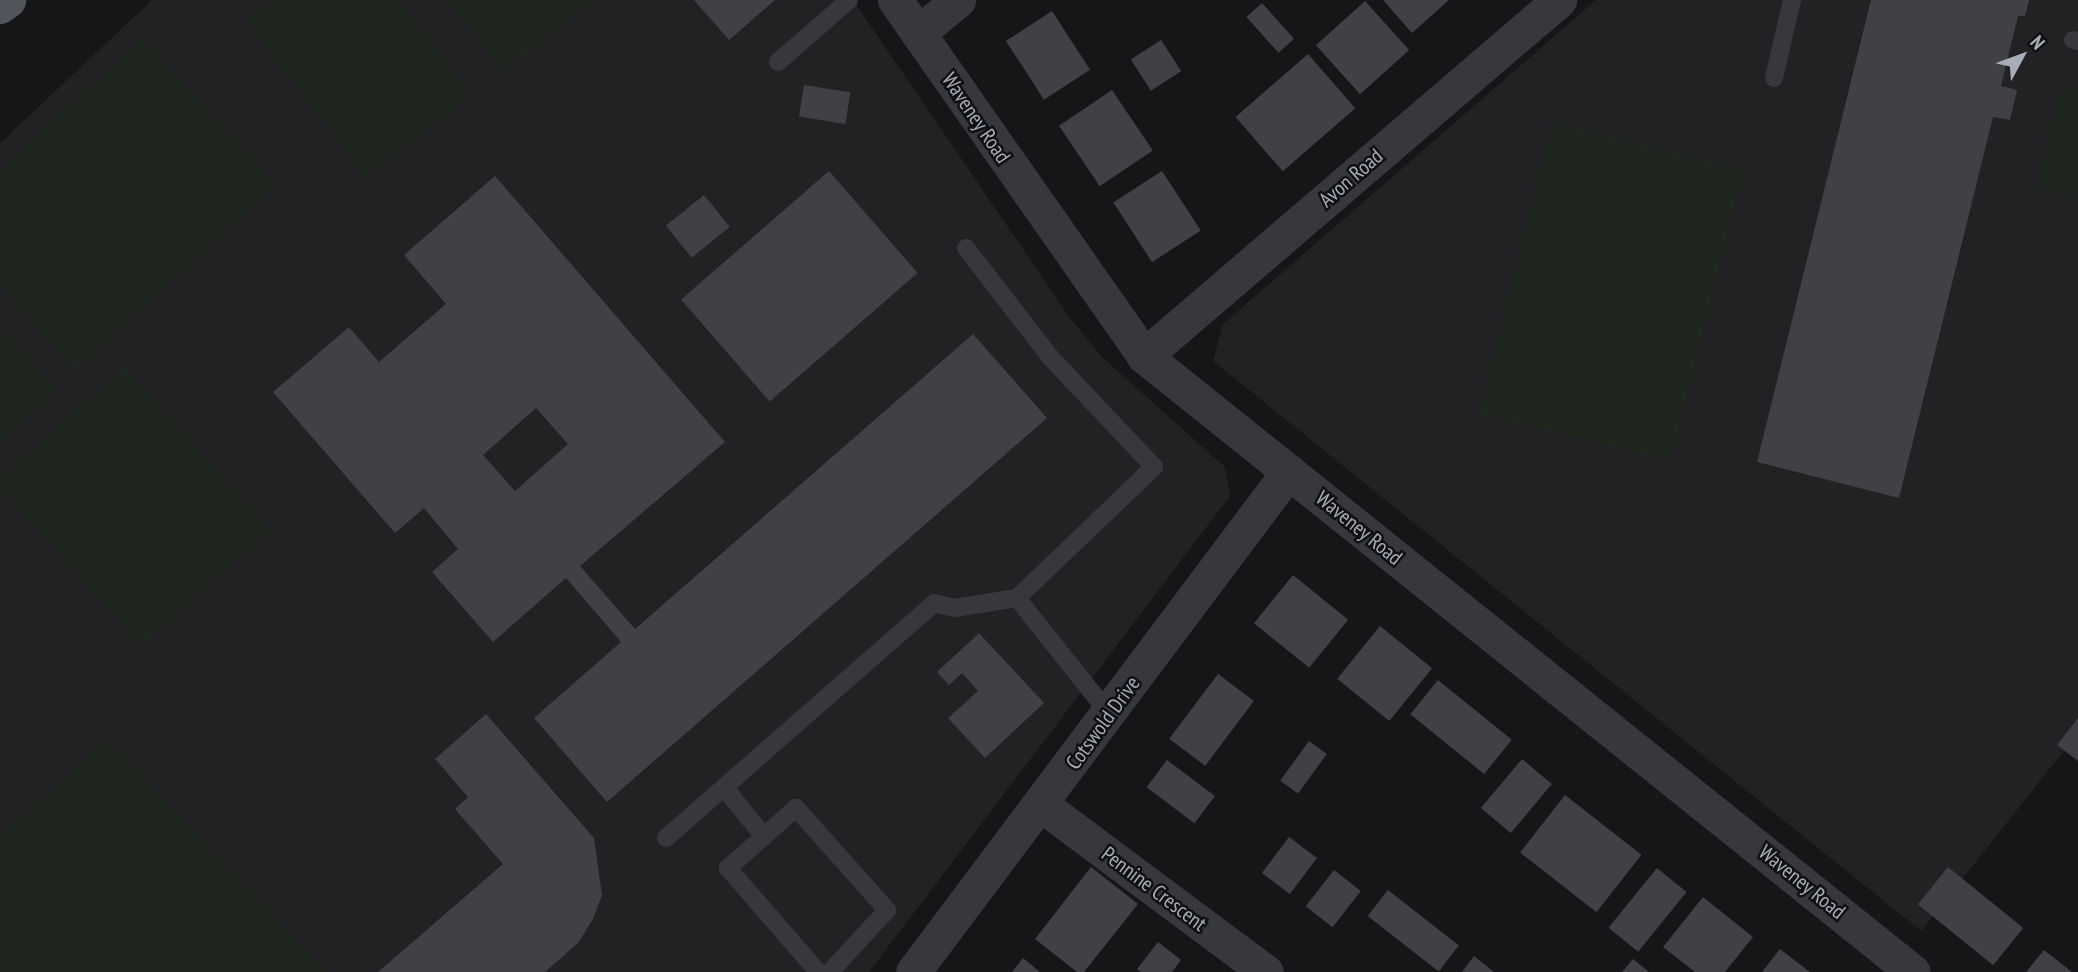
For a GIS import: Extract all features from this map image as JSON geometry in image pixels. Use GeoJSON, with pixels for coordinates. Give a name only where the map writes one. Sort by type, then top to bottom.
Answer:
{"type":"FeatureCollection","features":[{"type":"Feature","properties":{"kind":"main road"},"geometry":{"type":"LineString","coordinates":[[0,5],[7,0]]}},
{"type":"Feature","properties":{"kind":"street","name":"Waveney Road"},"geometry":{"type":"LineString","coordinates":[[895,0],[1144,356],[1913,972]]}},
{"type":"Feature","properties":{"kind":"street"},"geometry":{"type":"LineString","coordinates":[[918,33],[958,0]]}},
{"type":"Feature","properties":{"kind":"street","name":"Avon Road"},"geometry":{"type":"LineString","coordinates":[[1144,356],[1559,0]]}},
{"type":"Feature","properties":{"kind":"street","name":"Cotswold Drive"},"geometry":{"type":"LineString","coordinates":[[914,972],[1043,806],[1289,471]]}},
{"type":"Feature","properties":{"kind":"street","name":"Pennine Crescent"},"geometry":{"type":"LineString","coordinates":[[1043,806],[1266,972]]}},
{"type":"Feature","properties":{"kind":"lane"},"geometry":{"type":"LineString","coordinates":[[778,62],[849,0]]}},
{"type":"Feature","properties":{"kind":"lane"},"geometry":{"type":"LineString","coordinates":[[1774,78],[1792,0]]}},
{"type":"Feature","properties":{"kind":"lane"},"geometry":{"type":"LineString","coordinates":[[666,838],[934,603],[954,608],[975,600],[1017,598],[1154,467],[1051,358],[966,248]]}},
{"type":"Feature","properties":{"kind":"lane"},"geometry":{"type":"LineString","coordinates":[[1017,598],[1110,715]]}},
{"type":"Feature","properties":{"kind":"lane"},"geometry":{"type":"LineString","coordinates":[[723,787],[764,837]]}},
{"type":"Feature","properties":{"kind":"lane"},"geometry":{"type":"LineString","coordinates":[[818,972],[729,868],[796,808],[887,910],[830,972]]}},
{"type":"Feature","properties":{"kind":"shaded area"},"geometry":{"type":"Polygon","coordinates":[[[152,0],[853,0],[1070,318],[1102,357],[1225,467],[1230,496],[869,972],[0,972],[0,143],[152,0]]]}},
{"type":"Feature","properties":{"kind":"shaded area"},"geometry":{"type":"Polygon","coordinates":[[[272,0],[398,0],[472,96],[365,177],[245,21],[272,0]]]}},
{"type":"Feature","properties":{"kind":"shaded area"},"geometry":{"type":"Polygon","coordinates":[[[447,0],[593,0],[502,72],[447,0]]]}},
{"type":"Feature","properties":{"kind":"shaded area"},"geometry":{"type":"Polygon","coordinates":[[[1596,0],[2078,0],[2078,733],[1921,931],[1213,361],[1223,324],[1596,0]]]}},
{"type":"Feature","properties":{"kind":"shaded area"},"geometry":{"type":"Polygon","coordinates":[[[142,39],[276,185],[75,369],[0,287],[0,169],[142,39]]]}},
{"type":"Feature","properties":{"kind":"shaded area"},"geometry":{"type":"Polygon","coordinates":[[[2061,84],[2078,88],[2078,198],[2035,187],[2061,84]]]}},
{"type":"Feature","properties":{"kind":"shaded area"},"geometry":{"type":"Polygon","coordinates":[[[1551,122],[1743,170],[1671,461],[1478,413],[1551,122]]]}},
{"type":"Feature","properties":{"kind":"shaded area"},"geometry":{"type":"Polygon","coordinates":[[[0,328],[57,390],[0,442],[0,328]]]}},
{"type":"Feature","properties":{"kind":"shaded area"},"geometry":{"type":"Polygon","coordinates":[[[124,367],[270,530],[140,646],[0,488],[0,478],[124,367]]]}},
{"type":"Feature","properties":{"kind":"shaded area"},"geometry":{"type":"Polygon","coordinates":[[[106,738],[326,972],[0,972],[0,837],[106,738]]]}},
{"type":"Feature","properties":{"kind":"building"},"geometry":{"type":"Polygon","coordinates":[[[694,0],[775,0],[729,40],[694,0]]]}},
{"type":"Feature","properties":{"kind":"building"},"geometry":{"type":"Polygon","coordinates":[[[1383,0],[1449,0],[1412,33],[1383,0]]]}},
{"type":"Feature","properties":{"kind":"building"},"geometry":{"type":"Polygon","coordinates":[[[1871,0],[2029,0],[2025,16],[2018,16],[2001,86],[2017,90],[2010,120],[1993,117],[1899,498],[1757,462],[1871,0]]]}},
{"type":"Feature","properties":{"kind":"building"},"geometry":{"type":"Polygon","coordinates":[[[1365,1],[1409,50],[1360,94],[1316,45],[1365,1]]]}},
{"type":"Feature","properties":{"kind":"building"},"geometry":{"type":"Polygon","coordinates":[[[1262,3],[1294,39],[1279,53],[1246,17],[1262,3]]]}},
{"type":"Feature","properties":{"kind":"building"},"geometry":{"type":"Polygon","coordinates":[[[1052,11],[1090,70],[1044,100],[1006,41],[1052,11]]]}},
{"type":"Feature","properties":{"kind":"building"},"geometry":{"type":"Polygon","coordinates":[[[1161,40],[1181,71],[1151,91],[1131,60],[1161,40]]]}},
{"type":"Feature","properties":{"kind":"building"},"geometry":{"type":"Polygon","coordinates":[[[1308,54],[1355,108],[1283,171],[1236,117],[1308,54]]]}},
{"type":"Feature","properties":{"kind":"building"},"geometry":{"type":"Polygon","coordinates":[[[804,85],[850,92],[845,124],[799,117],[804,85]]]}},
{"type":"Feature","properties":{"kind":"building"},"geometry":{"type":"Polygon","coordinates":[[[1112,90],[1153,151],[1100,186],[1059,126],[1112,90]]]}},
{"type":"Feature","properties":{"kind":"building"},"geometry":{"type":"Polygon","coordinates":[[[829,171],[918,273],[770,401],[681,300],[829,171]]]}},
{"type":"Feature","properties":{"kind":"building"},"geometry":{"type":"Polygon","coordinates":[[[1162,171],[1201,231],[1152,262],[1113,203],[1162,171]]]}},
{"type":"Feature","properties":{"kind":"building"},"geometry":{"type":"Polygon","coordinates":[[[495,176],[725,442],[580,566],[635,629],[973,334],[1047,418],[607,802],[534,718],[621,642],[566,578],[493,642],[432,572],[458,549],[424,508],[395,533],[273,392],[349,327],[379,362],[446,304],[404,255],[495,176]],[[536,408],[483,455],[515,491],[568,444],[536,408]]]}},
{"type":"Feature","properties":{"kind":"building"},"geometry":{"type":"Polygon","coordinates":[[[704,195],[730,227],[692,258],[666,226],[704,195]]]}},
{"type":"Feature","properties":{"kind":"building"},"geometry":{"type":"Polygon","coordinates":[[[1293,575],[1348,620],[1309,668],[1254,623],[1293,575]]]}},
{"type":"Feature","properties":{"kind":"building"},"geometry":{"type":"Polygon","coordinates":[[[1380,626],[1432,668],[1389,721],[1337,679],[1380,626]]]}},
{"type":"Feature","properties":{"kind":"building"},"geometry":{"type":"Polygon","coordinates":[[[979,633],[1044,703],[985,758],[948,718],[978,691],[962,673],[949,685],[937,672],[979,633]]]}},
{"type":"Feature","properties":{"kind":"building"},"geometry":{"type":"Polygon","coordinates":[[[1218,674],[1254,701],[1205,766],[1169,739],[1218,674]]]}},
{"type":"Feature","properties":{"kind":"building"},"geometry":{"type":"Polygon","coordinates":[[[1438,680],[1512,740],[1484,774],[1410,714],[1438,680]]]}},
{"type":"Feature","properties":{"kind":"building"},"geometry":{"type":"Polygon","coordinates":[[[486,714],[594,838],[602,895],[593,919],[578,943],[545,972],[378,972],[503,864],[455,809],[468,797],[435,759],[486,714]]]}},
{"type":"Feature","properties":{"kind":"building"},"geometry":{"type":"Polygon","coordinates":[[[2078,718],[2078,761],[2057,745],[2078,718]]]}},
{"type":"Feature","properties":{"kind":"building"},"geometry":{"type":"Polygon","coordinates":[[[1309,741],[1327,754],[1298,794],[1280,781],[1309,741]]]}},
{"type":"Feature","properties":{"kind":"building"},"geometry":{"type":"Polygon","coordinates":[[[1522,759],[1552,784],[1511,833],[1481,808],[1522,759]]]}},
{"type":"Feature","properties":{"kind":"building"},"geometry":{"type":"Polygon","coordinates":[[[1167,760],[1215,796],[1194,823],[1147,787],[1167,760]]]}},
{"type":"Feature","properties":{"kind":"building"},"geometry":{"type":"Polygon","coordinates":[[[1565,795],[1641,855],[1596,912],[1520,853],[1565,795]]]}},
{"type":"Feature","properties":{"kind":"building"},"geometry":{"type":"Polygon","coordinates":[[[1289,837],[1317,858],[1290,894],[1262,873],[1289,837]]]}},
{"type":"Feature","properties":{"kind":"building"},"geometry":{"type":"Polygon","coordinates":[[[1091,867],[1138,904],[1084,972],[1077,972],[1035,939],[1091,867]]]}},
{"type":"Feature","properties":{"kind":"building"},"geometry":{"type":"Polygon","coordinates":[[[1948,867],[2023,928],[1993,965],[1918,904],[1948,867]]]}},
{"type":"Feature","properties":{"kind":"building"},"geometry":{"type":"Polygon","coordinates":[[[1657,868],[1687,892],[1638,952],[1609,928],[1657,868]]]}},
{"type":"Feature","properties":{"kind":"building"},"geometry":{"type":"Polygon","coordinates":[[[1334,870],[1361,891],[1332,927],[1306,906],[1334,870]]]}},
{"type":"Feature","properties":{"kind":"building"},"geometry":{"type":"Polygon","coordinates":[[[1388,890],[1459,945],[1439,971],[1368,916],[1388,890]]]}},
{"type":"Feature","properties":{"kind":"building"},"geometry":{"type":"Polygon","coordinates":[[[1703,897],[1753,937],[1725,972],[1695,972],[1663,947],[1703,897]]]}},
{"type":"Feature","properties":{"kind":"building"},"geometry":{"type":"Polygon","coordinates":[[[1158,942],[1181,960],[1172,972],[1141,972],[1137,969],[1158,942]]]}},
{"type":"Feature","properties":{"kind":"building"},"geometry":{"type":"Polygon","coordinates":[[[1780,949],[1810,972],[1762,972],[1780,949]]]}},
{"type":"Feature","properties":{"kind":"building"},"geometry":{"type":"Polygon","coordinates":[[[2044,950],[2072,972],[2026,972],[2044,950]]]}},
{"type":"Feature","properties":{"kind":"building"},"geometry":{"type":"Polygon","coordinates":[[[1474,956],[1494,972],[1462,972],[1474,956]]]}},
{"type":"Feature","properties":{"kind":"building"},"geometry":{"type":"Polygon","coordinates":[[[1023,958],[1040,972],[1012,972],[1023,958]]]}},
{"type":"Feature","properties":{"kind":"building"},"geometry":{"type":"Polygon","coordinates":[[[1633,959],[1649,972],[1622,972],[1633,959]]]}}]}
